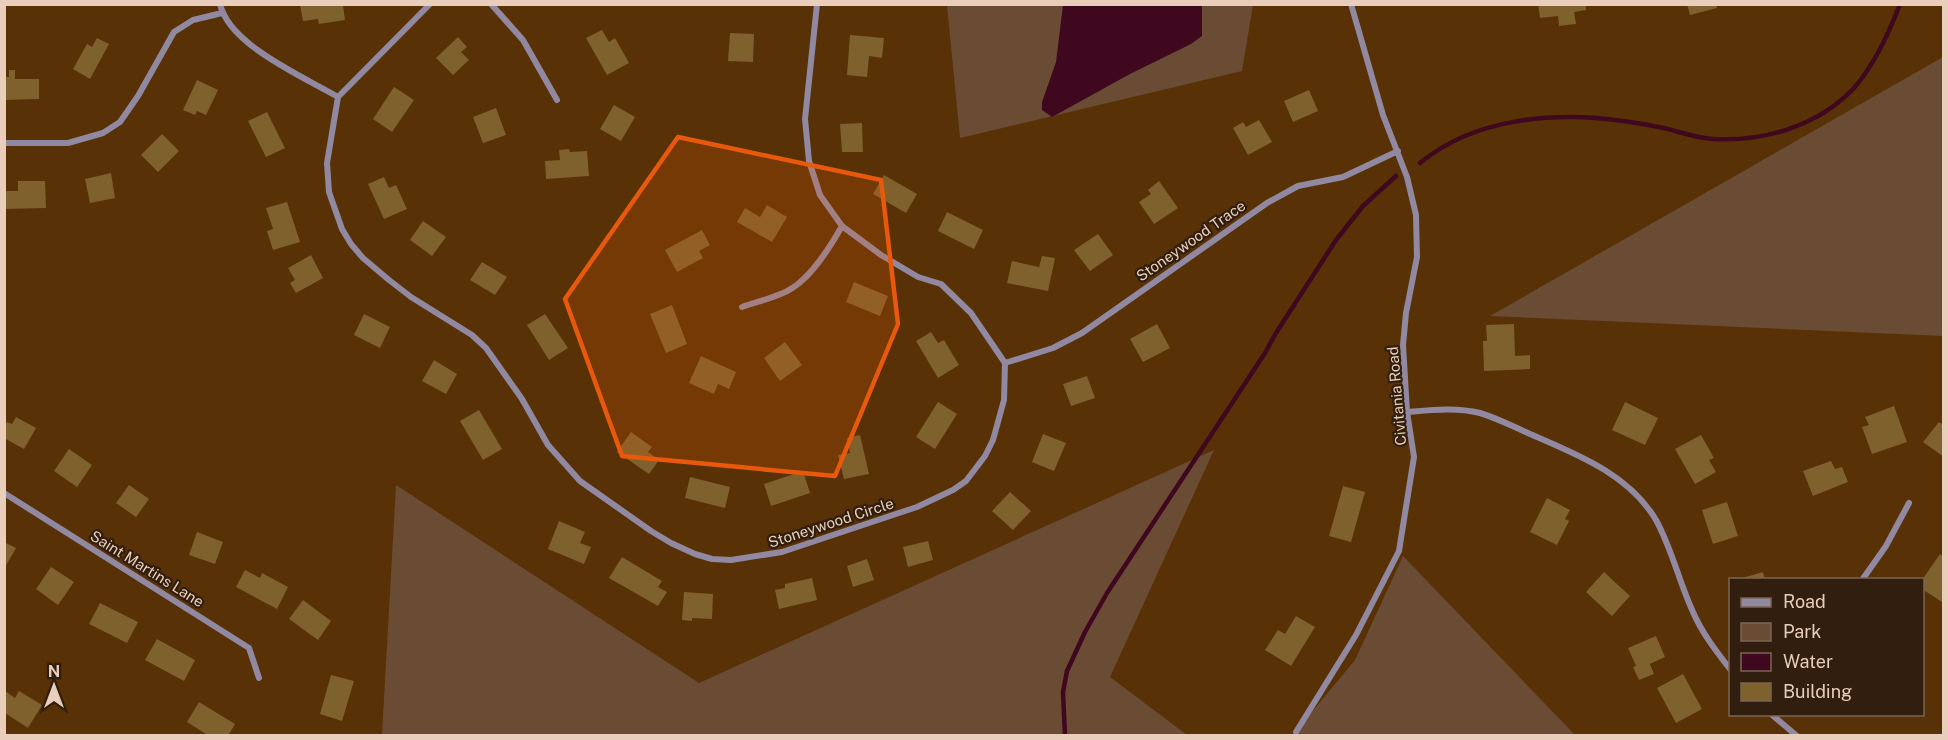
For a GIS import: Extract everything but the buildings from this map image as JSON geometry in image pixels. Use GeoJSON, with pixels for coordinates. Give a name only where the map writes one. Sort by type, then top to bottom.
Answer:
{"type":"FeatureCollection","features":[{"type":"Feature","properties":{"kind":"street"},"geometry":{"type":"LineString","coordinates":[[220,4],[222,13],[244,42],[338,97],[430,4]]}},
{"type":"Feature","properties":{"kind":"street"},"geometry":{"type":"LineString","coordinates":[[491,4],[524,40],[557,100]]}},
{"type":"Feature","properties":{"kind":"street"},"geometry":{"type":"LineString","coordinates":[[817,4],[805,119],[809,161],[820,195],[842,226],[881,255],[918,277],[940,284],[971,313],[1005,363]]}},
{"type":"Feature","properties":{"kind":"street","name":"Civitania Road"},"geometry":{"type":"LineString","coordinates":[[1296,732],[1356,634],[1399,551],[1414,457],[1407,412],[1403,345],[1416,258],[1417,234],[1413,195],[1383,115],[1351,4]]}},
{"type":"Feature","properties":{"kind":"street"},"geometry":{"type":"LineString","coordinates":[[4,142],[68,143],[103,133],[120,122],[138,96],[174,32],[193,20],[222,13]]}},
{"type":"Feature","properties":{"kind":"street","name":"Stoneywood Circle"},"geometry":{"type":"LineString","coordinates":[[338,97],[327,163],[329,192],[333,209],[351,244],[363,258],[411,297],[472,336],[486,348],[522,399],[548,445],[580,481],[651,531],[695,554],[712,559],[731,560],[769,556],[917,507],[953,490],[966,481],[993,441],[1004,400],[1005,363]]}},
{"type":"Feature","properties":{"kind":"street","name":"Stoneywood Trace"},"geometry":{"type":"LineString","coordinates":[[1005,363],[1053,348],[1082,333],[1267,202],[1298,186],[1343,177],[1398,151]]}},
{"type":"Feature","properties":{"kind":"street"},"geometry":{"type":"LineString","coordinates":[[742,307],[785,293],[799,282],[828,251],[842,226]]}},
{"type":"Feature","properties":{"kind":"street"},"geometry":{"type":"LineString","coordinates":[[1407,412],[1459,410],[1480,413],[1581,457],[1603,468],[1621,481],[1645,504],[1655,518],[1670,550],[1694,615],[1710,644],[1729,667]]}},
{"type":"Feature","properties":{"kind":"street","name":"Saint Martins Lane"},"geometry":{"type":"LineString","coordinates":[[4,493],[249,648],[259,678]]}},
{"type":"Feature","properties":{"kind":"street"},"geometry":{"type":"LineString","coordinates":[[1863,578],[1886,546],[1909,503]]}},
{"type":"Feature","properties":{"kind":"street"},"geometry":{"type":"LineString","coordinates":[[1773,716],[1797,735]]}},
{"type":"Feature","properties":{"kind":"highlighted area"},"geometry":{"type":"Polygon","coordinates":[[[678,137],[881,180],[898,324],[835,476],[622,456],[565,299],[678,137]]]}},
{"type":"Feature","properties":{"kind":"green space"},"geometry":{"type":"Polygon","coordinates":[[[947,5],[1253,5],[1242,71],[960,138],[947,5]]]}},
{"type":"Feature","properties":{"kind":"green space"},"geometry":{"type":"Polygon","coordinates":[[[1943,57],[1943,336],[1490,316],[1943,57]]]}},
{"type":"Feature","properties":{"kind":"green space"},"geometry":{"type":"Polygon","coordinates":[[[1214,450],[1110,677],[1187,735],[382,735],[396,485],[699,683],[1214,450]]]}},
{"type":"Feature","properties":{"kind":"green space"},"geometry":{"type":"Polygon","coordinates":[[[1403,556],[1575,735],[1292,736],[1355,660],[1403,556]]]}},
{"type":"Feature","properties":{"kind":"water"},"geometry":{"type":"Polygon","coordinates":[[[1063,5],[1202,5],[1202,36],[1191,44],[1130,74],[1052,117],[1042,110],[1042,102],[1056,62],[1063,5]]]}},
{"type":"Feature","properties":{"kind":"waterway"},"geometry":{"type":"LineString","coordinates":[[1420,163],[1441,148],[1465,136],[1490,127],[1543,118],[1597,118],[1623,121],[1713,139],[1751,138],[1789,129],[1824,112],[1854,88],[1880,48],[1900,4]]}},
{"type":"Feature","properties":{"kind":"waterway"},"geometry":{"type":"LineString","coordinates":[[1065,736],[1063,692],[1067,671],[1107,593],[1265,353],[1336,240],[1363,206],[1396,176]]}}]}
